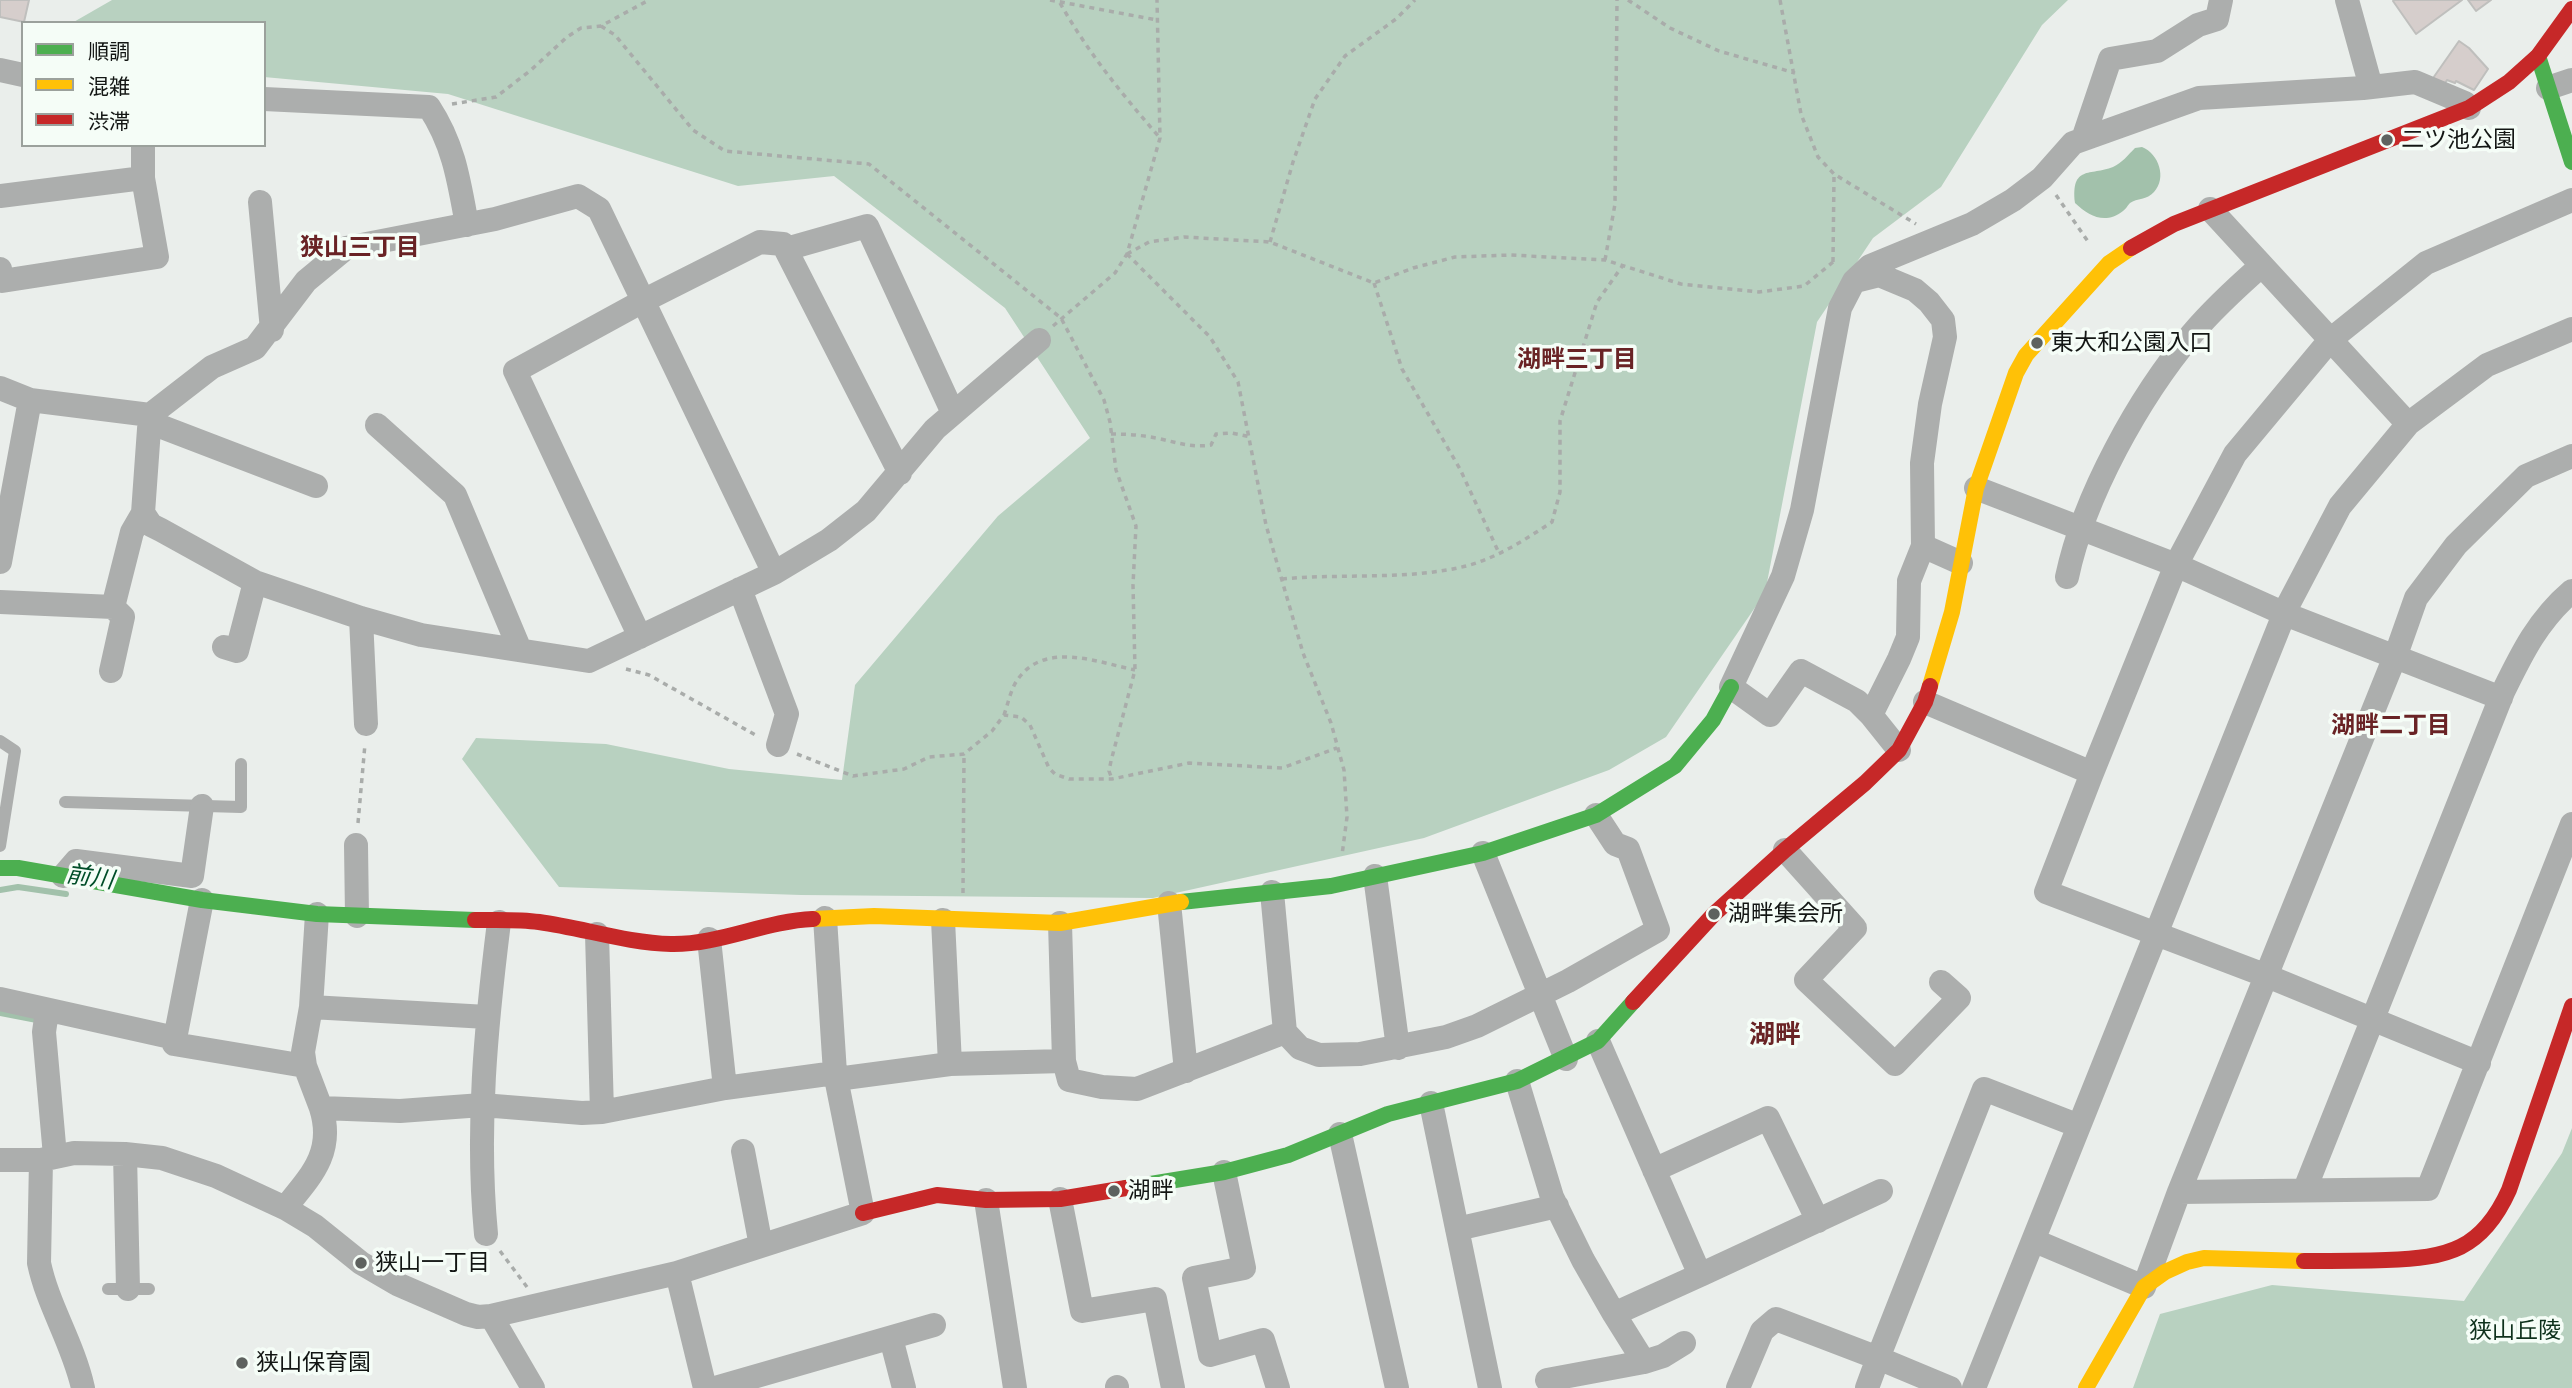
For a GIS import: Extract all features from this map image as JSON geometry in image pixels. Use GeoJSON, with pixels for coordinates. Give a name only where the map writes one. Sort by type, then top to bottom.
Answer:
{"type":"FeatureCollection","features":[{"type":"Feature","properties":{"kind":"street"},"geometry":{"type":"LineString","coordinates":[[2083,139],[2110,59],[2157,51],[2198,25],[2217,19],[2221,0]]}},
{"type":"Feature","properties":{"kind":"street"},"geometry":{"type":"LineString","coordinates":[[2347,0],[2371,87]]}},
{"type":"Feature","properties":{"kind":"street"},"geometry":{"type":"LineString","coordinates":[[0,1160],[48,1158],[74,1153],[162,1158],[216,1176],[285,1209],[315,1226],[361,1262],[397,1284],[478,1317],[677,1273],[924,1196],[986,1200],[1059,1199],[1224,1172],[1288,1155],[1388,1114],[1517,1081],[1598,1041],[1714,914],[1865,783],[1899,750],[1925,702],[1952,612],[1976,488],[2016,373],[2026,355],[2109,263],[2138,243],[2210,209],[2469,108],[2509,82],[2538,56],[2572,9]]}},
{"type":"Feature","properties":{"kind":"street"},"geometry":{"type":"LineString","coordinates":[[2538,56],[2572,162]]}},
{"type":"Feature","properties":{"kind":"street"},"geometry":{"type":"LineString","coordinates":[[0,70],[21,75]]}},
{"type":"Feature","properties":{"kind":"street"},"geometry":{"type":"LineString","coordinates":[[2548,88],[2572,80]]}},
{"type":"Feature","properties":{"kind":"street"},"geometry":{"type":"LineString","coordinates":[[0,868],[18,868],[202,900],[317,914],[538,922],[597,934],[673,944],[709,939],[787,920],[874,916],[1060,923],[1168,902],[1332,886],[1483,853],[1596,815],[1675,766],[1713,720],[1783,576],[1805,497],[1840,308],[1854,281],[1870,266],[1972,224],[2013,200],[2042,178],[2073,143],[2199,97],[2415,82],[2465,103],[2469,108]]}},
{"type":"Feature","properties":{"kind":"street"},"geometry":{"type":"LineString","coordinates":[[266,99],[429,107],[455,159],[467,225]]}},
{"type":"Feature","properties":{"kind":"street"},"geometry":{"type":"LineString","coordinates":[[0,269],[2,281],[158,257],[143,178],[143,147]]}},
{"type":"Feature","properties":{"kind":"street"},"geometry":{"type":"LineString","coordinates":[[0,196],[143,178]]}},
{"type":"Feature","properties":{"kind":"street"},"geometry":{"type":"LineString","coordinates":[[113,607],[132,531],[143,513],[149,419],[212,368],[255,348],[272,330],[306,281],[346,248],[467,225],[578,196],[599,209],[774,573]]}},
{"type":"Feature","properties":{"kind":"street"},"geometry":{"type":"LineString","coordinates":[[2479,1063],[2267,976],[2046,892],[2176,565],[2235,453],[2330,340],[2426,263],[2572,200]]}},
{"type":"Feature","properties":{"kind":"street"},"geometry":{"type":"LineString","coordinates":[[260,202],[272,330]]}},
{"type":"Feature","properties":{"kind":"street"},"geometry":{"type":"LineString","coordinates":[[2210,209],[2408,424]]}},
{"type":"Feature","properties":{"kind":"street"},"geometry":{"type":"LineString","coordinates":[[786,249],[867,226],[953,413]]}},
{"type":"Feature","properties":{"kind":"street"},"geometry":{"type":"LineString","coordinates":[[639,637],[515,370],[760,242],[783,244],[900,472]]}},
{"type":"Feature","properties":{"kind":"street"},"geometry":{"type":"LineString","coordinates":[[2067,577],[2081,529],[2101,481],[2156,382],[2219,303],[2260,266]]}},
{"type":"Feature","properties":{"kind":"street"},"geometry":{"type":"LineString","coordinates":[[1854,281],[1879,275],[1915,290],[1929,302],[1942,320],[1945,337],[1930,404],[1922,463],[1923,546],[1909,581],[1908,637],[1871,715]]}},
{"type":"Feature","properties":{"kind":"street"},"geometry":{"type":"LineString","coordinates":[[1975,1388],[2285,614],[2340,506],[2408,424],[2487,365],[2572,329]]}},
{"type":"Feature","properties":{"kind":"street"},"geometry":{"type":"LineString","coordinates":[[143,513],[151,525],[255,582],[361,618],[421,635],[589,661],[774,573],[829,540],[866,511],[935,429],[1039,340]]}},
{"type":"Feature","properties":{"kind":"street"},"geometry":{"type":"LineString","coordinates":[[0,388],[30,400],[149,419],[316,486]]}},
{"type":"Feature","properties":{"kind":"street"},"geometry":{"type":"LineString","coordinates":[[0,562],[30,400]]}},
{"type":"Feature","properties":{"kind":"street"},"geometry":{"type":"LineString","coordinates":[[377,425],[456,495],[520,650]]}},
{"type":"Feature","properties":{"kind":"street"},"geometry":{"type":"LineString","coordinates":[[2087,1388],[2144,1287],[2179,1192],[2416,598],[2456,545],[2526,477],[2572,456]]}},
{"type":"Feature","properties":{"kind":"street"},"geometry":{"type":"LineString","coordinates":[[1976,488],[2176,565],[2285,614],[2501,698]]}},
{"type":"Feature","properties":{"kind":"street"},"geometry":{"type":"LineString","coordinates":[[1923,546],[1961,563]]}},
{"type":"Feature","properties":{"kind":"street"},"geometry":{"type":"LineString","coordinates":[[224,647],[237,651],[255,582]]}},
{"type":"Feature","properties":{"kind":"street"},"geometry":{"type":"LineString","coordinates":[[740,589],[787,714],[778,744]]}},
{"type":"Feature","properties":{"kind":"street"},"geometry":{"type":"LineString","coordinates":[[2305,1189],[2501,698],[2529,640],[2558,603],[2572,591]]}},
{"type":"Feature","properties":{"kind":"street"},"geometry":{"type":"LineString","coordinates":[[0,602],[113,607],[123,617],[111,671]]}},
{"type":"Feature","properties":{"kind":"street"},"geometry":{"type":"LineString","coordinates":[[361,618],[366,724]]}},
{"type":"Feature","properties":{"kind":"street"},"geometry":{"type":"LineString","coordinates":[[1731,687],[1770,715],[1801,671],[1857,701],[1899,750]]}},
{"type":"Feature","properties":{"kind":"street"},"geometry":{"type":"LineString","coordinates":[[1925,702],[2092,773]]}},
{"type":"Feature","properties":{"kind":"street"},"geometry":{"type":"LineString","coordinates":[[63,876],[76,861],[192,876],[202,806]]}},
{"type":"Feature","properties":{"kind":"street"},"geometry":{"type":"LineString","coordinates":[[1272,892],[1285,1032],[1300,1048],[1319,1055],[1360,1054],[1446,1037],[1477,1026],[1568,981],[1658,930],[1628,849],[1615,844],[1596,815]]}},
{"type":"Feature","properties":{"kind":"street"},"geometry":{"type":"LineString","coordinates":[[2179,1192],[2428,1189],[2572,824]]}},
{"type":"Feature","properties":{"kind":"street"},"geometry":{"type":"LineString","coordinates":[[356,845],[357,916]]}},
{"type":"Feature","properties":{"kind":"street"},"geometry":{"type":"LineString","coordinates":[[1785,850],[1855,928],[1806,980],[1895,1063],[1959,998],[1941,982]]}},
{"type":"Feature","properties":{"kind":"street"},"geometry":{"type":"LineString","coordinates":[[1483,853],[1566,1059]]}},
{"type":"Feature","properties":{"kind":"street"},"geometry":{"type":"LineString","coordinates":[[1375,876],[1398,1048]]}},
{"type":"Feature","properties":{"kind":"street"},"geometry":{"type":"LineString","coordinates":[[202,900],[174,1044],[305,1066]]}},
{"type":"Feature","properties":{"kind":"street"},"geometry":{"type":"LineString","coordinates":[[1168,902],[1186,1071]]}},
{"type":"Feature","properties":{"kind":"street"},"geometry":{"type":"LineString","coordinates":[[285,1209],[320,1163],[327,1126],[305,1066],[303,1052],[311,1007],[317,914]]}},
{"type":"Feature","properties":{"kind":"street"},"geometry":{"type":"LineString","coordinates":[[825,918],[836,1076],[863,1213]]}},
{"type":"Feature","properties":{"kind":"street"},"geometry":{"type":"LineString","coordinates":[[943,920],[950,1064]]}},
{"type":"Feature","properties":{"kind":"street"},"geometry":{"type":"LineString","coordinates":[[486,1234],[482,1197],[482,1105],[487,1017],[499,922]]}},
{"type":"Feature","properties":{"kind":"street"},"geometry":{"type":"LineString","coordinates":[[1060,923],[1064,1061],[1069,1080],[1102,1087],[1137,1089],[1285,1032]]}},
{"type":"Feature","properties":{"kind":"street"},"geometry":{"type":"LineString","coordinates":[[597,934],[602,1112]]}},
{"type":"Feature","properties":{"kind":"street"},"geometry":{"type":"LineString","coordinates":[[709,939],[725,1088]]}},
{"type":"Feature","properties":{"kind":"street"},"geometry":{"type":"LineString","coordinates":[[0,999],[46,1021],[176,1038]]}},
{"type":"Feature","properties":{"kind":"street"},"geometry":{"type":"LineString","coordinates":[[2144,1287],[2173,1268],[2204,1258],[2312,1262],[2421,1258],[2441,1256],[2470,1242],[2497,1215],[2510,1190],[2572,1006]]}},
{"type":"Feature","properties":{"kind":"street"},"geometry":{"type":"LineString","coordinates":[[311,1007],[487,1017]]}},
{"type":"Feature","properties":{"kind":"street"},"geometry":{"type":"LineString","coordinates":[[46,1021],[48,1158],[38,1264],[42,1280],[77,1361],[83,1388]]}},
{"type":"Feature","properties":{"kind":"street"},"geometry":{"type":"LineString","coordinates":[[1598,1041],[1700,1275]]}},
{"type":"Feature","properties":{"kind":"street"},"geometry":{"type":"LineString","coordinates":[[321,1108],[400,1111],[482,1105],[582,1113],[602,1112],[725,1088],[950,1064],[1064,1061]]}},
{"type":"Feature","properties":{"kind":"street"},"geometry":{"type":"LineString","coordinates":[[1517,1081],[1557,1206],[1583,1260],[1644,1362]]}},
{"type":"Feature","properties":{"kind":"street"},"geometry":{"type":"LineString","coordinates":[[1867,1388],[1984,1088],[2078,1126]]}},
{"type":"Feature","properties":{"kind":"street"},"geometry":{"type":"LineString","coordinates":[[1431,1103],[1490,1388]]}},
{"type":"Feature","properties":{"kind":"street"},"geometry":{"type":"LineString","coordinates":[[1654,1170],[1768,1118],[1818,1221]]}},
{"type":"Feature","properties":{"kind":"street"},"geometry":{"type":"LineString","coordinates":[[1340,1134],[1396,1388]]}},
{"type":"Feature","properties":{"kind":"street"},"geometry":{"type":"LineString","coordinates":[[743,1151],[761,1246]]}},
{"type":"Feature","properties":{"kind":"street"},"geometry":{"type":"LineString","coordinates":[[125,1154],[128,1289]]}},
{"type":"Feature","properties":{"kind":"street"},"geometry":{"type":"LineString","coordinates":[[1224,1172],[1244,1268],[1194,1278],[1210,1355],[1263,1340],[1278,1388]]}},
{"type":"Feature","properties":{"kind":"street"},"geometry":{"type":"LineString","coordinates":[[1615,1314],[1881,1191]]}},
{"type":"Feature","properties":{"kind":"street"},"geometry":{"type":"LineString","coordinates":[[1059,1199],[1082,1311],[1155,1299],[1173,1388]]}},
{"type":"Feature","properties":{"kind":"street"},"geometry":{"type":"LineString","coordinates":[[986,1200],[1015,1388]]}},
{"type":"Feature","properties":{"kind":"street"},"geometry":{"type":"LineString","coordinates":[[1457,1229],[1557,1206]]}},
{"type":"Feature","properties":{"kind":"street"},"geometry":{"type":"LineString","coordinates":[[2035,1241],[2144,1287]]}},
{"type":"Feature","properties":{"kind":"street"},"geometry":{"type":"LineString","coordinates":[[677,1273],[705,1388]]}},
{"type":"Feature","properties":{"kind":"street"},"geometry":{"type":"LineString","coordinates":[[491,1316],[533,1388]]}},
{"type":"Feature","properties":{"kind":"street"},"geometry":{"type":"LineString","coordinates":[[1738,1388],[1762,1331],[1776,1319],[1950,1388]]}},
{"type":"Feature","properties":{"kind":"street"},"geometry":{"type":"LineString","coordinates":[[715,1388],[934,1325]]}},
{"type":"Feature","properties":{"kind":"street"},"geometry":{"type":"LineString","coordinates":[[891,1338],[904,1388]]}},
{"type":"Feature","properties":{"kind":"street"},"geometry":{"type":"LineString","coordinates":[[1547,1380],[1644,1362],[1663,1356],[1684,1343]]}},
{"type":"Feature","properties":{"kind":"lane"},"geometry":{"type":"LineString","coordinates":[[0,741],[15,751],[0,846]]}},
{"type":"Feature","properties":{"kind":"lane"},"geometry":{"type":"LineString","coordinates":[[65,802],[241,807],[241,764]]}},
{"type":"Feature","properties":{"kind":"path"},"geometry":{"type":"LineString","coordinates":[[429,107],[496,97],[567,37],[581,29],[601,26],[649,0]]}},
{"type":"Feature","properties":{"kind":"path"},"geometry":{"type":"LineString","coordinates":[[1050,0],[1157,20]]}},
{"type":"Feature","properties":{"kind":"path"},"geometry":{"type":"LineString","coordinates":[[1039,340],[1115,273],[1127,254],[1160,138],[1157,0]]}},
{"type":"Feature","properties":{"kind":"path"},"geometry":{"type":"LineString","coordinates":[[1270,242],[1315,99],[1345,56],[1396,19],[1415,0]]}},
{"type":"Feature","properties":{"kind":"path"},"geometry":{"type":"LineString","coordinates":[[1605,260],[1615,204],[1618,0]]}},
{"type":"Feature","properties":{"kind":"path"},"geometry":{"type":"LineString","coordinates":[[1628,0],[1670,28],[1719,51],[1795,72]]}},
{"type":"Feature","properties":{"kind":"path"},"geometry":{"type":"LineString","coordinates":[[1780,0],[1801,114],[1818,157],[1834,174],[1937,238]]}},
{"type":"Feature","properties":{"kind":"path"},"geometry":{"type":"LineString","coordinates":[[1060,3],[1106,75],[1160,138]]}},
{"type":"Feature","properties":{"kind":"path"},"geometry":{"type":"LineString","coordinates":[[601,26],[615,35],[694,130],[725,152],[869,164],[1061,318],[1104,400],[1116,470],[1136,526],[1133,585],[1135,670],[1111,761],[1109,771],[1112,779]]}},
{"type":"Feature","properties":{"kind":"path"},"geometry":{"type":"LineString","coordinates":[[1831,253],[1834,174]]}},
{"type":"Feature","properties":{"kind":"path"},"geometry":{"type":"LineString","coordinates":[[2042,178],[2097,254]]}},
{"type":"Feature","properties":{"kind":"path"},"geometry":{"type":"LineString","coordinates":[[1127,254],[1149,242],[1184,237],[1270,242],[1374,284],[1413,268],[1455,257],[1510,255],[1605,260],[1681,284],[1759,292],[1804,286],[1833,262]]}},
{"type":"Feature","properties":{"kind":"path"},"geometry":{"type":"LineString","coordinates":[[1127,254],[1210,337],[1238,382],[1251,437],[1266,525],[1303,653],[1331,723],[1344,770],[1347,817],[1341,859]]}},
{"type":"Feature","properties":{"kind":"path"},"geometry":{"type":"LineString","coordinates":[[1282,579],[1385,576],[1457,568],[1522,542],[1552,522],[1560,492],[1560,421],[1597,302],[1623,265]]}},
{"type":"Feature","properties":{"kind":"path"},"geometry":{"type":"LineString","coordinates":[[1374,284],[1402,369],[1460,469],[1499,553]]}},
{"type":"Feature","properties":{"kind":"path"},"geometry":{"type":"LineString","coordinates":[[1111,434],[1131,433],[1200,447],[1211,445],[1216,434],[1232,433],[1251,437]]}},
{"type":"Feature","properties":{"kind":"path"},"geometry":{"type":"LineString","coordinates":[[625,669],[649,675],[754,735],[811,761],[853,776],[904,769],[929,757],[964,754],[992,731],[1004,715],[1017,680],[1035,662],[1075,656],[1135,670]]}},
{"type":"Feature","properties":{"kind":"path"},"geometry":{"type":"LineString","coordinates":[[1004,715],[1021,718],[1030,725],[1045,761],[1055,774],[1069,779],[1112,779],[1189,763],[1282,768],[1338,748]]}},
{"type":"Feature","properties":{"kind":"path"},"geometry":{"type":"LineString","coordinates":[[356,845],[366,724]]}},
{"type":"Feature","properties":{"kind":"path"},"geometry":{"type":"LineString","coordinates":[[963,891],[964,754]]}},
{"type":"Feature","properties":{"kind":"path"},"geometry":{"type":"LineString","coordinates":[[486,1234],[541,1305]]}},
{"type":"Feature","properties":{"kind":"green space"},"geometry":{"type":"Polygon","coordinates":[[[112,0],[2068,0],[2042,25],[1941,187],[1873,238],[1817,322],[1765,593],[1666,737],[1609,770],[1424,838],[1153,898],[801,895],[559,887],[462,759],[476,738],[606,744],[729,769],[842,780],[855,685],[998,516],[1090,438],[1005,308],[834,176],[738,186],[448,94],[266,77],[266,21],[75,21],[112,0]]]}},
{"type":"Feature","properties":{"kind":"green space","name":"狭山丘陵"},"geometry":{"type":"Polygon","coordinates":[[[2572,1128],[2572,1388],[2133,1388],[2160,1314],[2272,1285],[2464,1301],[2562,1153],[2572,1128]]]}},
{"type":"Feature","properties":{"kind":"shaded area"},"geometry":{"type":"Polygon","coordinates":[[[2142,147],[2153,155],[2159,167],[2160,180],[2151,195],[2133,201],[2116,215],[2104,218],[2086,212],[2075,203],[2079,177],[2113,167],[2135,148],[2142,147]]]}},
{"type":"Feature","properties":{"kind":"building"},"geometry":{"type":"Polygon","coordinates":[[[0,0],[29,0],[24,21],[0,17],[0,0]]]}},
{"type":"Feature","properties":{"kind":"building"},"geometry":{"type":"Polygon","coordinates":[[[2394,0],[2462,0],[2416,34],[2394,0]]]}},
{"type":"Feature","properties":{"kind":"building"},"geometry":{"type":"Polygon","coordinates":[[[2468,0],[2491,0],[2476,11],[2468,0]]]}},
{"type":"Feature","properties":{"kind":"building"},"geometry":{"type":"Polygon","coordinates":[[[2459,41],[2488,69],[2474,90],[2456,81],[2447,80],[2443,86],[2431,81],[2459,41]]]}},
{"type":"Feature","properties":{"kind":"waterway","name":"前川"},"geometry":{"type":"LineString","coordinates":[[0,890],[18,887],[66,894]]}},
{"type":"Feature","properties":{"kind":"waterway","name":"前川"},"geometry":{"type":"LineString","coordinates":[[0,1013],[42,1021]]}},
{"type":"Feature","properties":{"kind":"traffic: fast"},"geometry":{"type":"LineString","coordinates":[[2538,56],[2572,162]]}},
{"type":"Feature","properties":{"kind":"traffic: fast"},"geometry":{"type":"LineString","coordinates":[[1181,902],[1331,886],[1483,853],[1596,815],[1675,766],[1713,720],[1731,687]]}},
{"type":"Feature","properties":{"kind":"traffic: fast"},"geometry":{"type":"LineString","coordinates":[[0,868],[18,868],[202,900],[317,914],[475,920]]}},
{"type":"Feature","properties":{"kind":"traffic: fast"},"geometry":{"type":"LineString","coordinates":[[1126,1188],[1224,1172],[1288,1155],[1388,1114],[1517,1081],[1598,1041],[1633,1002]]}},
{"type":"Feature","properties":{"kind":"traffic: slow"},"geometry":{"type":"LineString","coordinates":[[1930,686],[1952,612],[1976,488],[2016,373],[2026,355],[2109,263],[2131,248]]}},
{"type":"Feature","properties":{"kind":"traffic: slow"},"geometry":{"type":"LineString","coordinates":[[813,919],[874,916],[1060,923],[1181,902]]}},
{"type":"Feature","properties":{"kind":"traffic: slow"},"geometry":{"type":"LineString","coordinates":[[2086,1388],[2144,1287],[2165,1272],[2204,1258],[2304,1261]]}},
{"type":"Feature","properties":{"kind":"traffic: jam"},"geometry":{"type":"LineString","coordinates":[[2131,248],[2174,224],[2469,108],[2509,82],[2538,56],[2572,9]]}},
{"type":"Feature","properties":{"kind":"traffic: jam"},"geometry":{"type":"LineString","coordinates":[[1633,1002],[1714,914],[1865,783],[1899,750],[1925,702],[1930,686]]}},
{"type":"Feature","properties":{"kind":"traffic: jam"},"geometry":{"type":"LineString","coordinates":[[475,920],[531,921],[638,941],[671,944],[707,941],[777,924],[813,919]]}},
{"type":"Feature","properties":{"kind":"traffic: jam"},"geometry":{"type":"LineString","coordinates":[[2304,1261],[2428,1257],[2461,1247],[2475,1238],[2499,1210],[2509,1190],[2572,1006]]}},
{"type":"Feature","properties":{"kind":"traffic: jam"},"geometry":{"type":"LineString","coordinates":[[863,1213],[937,1195],[986,1200],[1060,1199],[1126,1188]]}},
{"type":"Feature","properties":{"kind":"place","name":"二ツ池公園"},"geometry":{"type":"Point","coordinates":[2387,140]}},
{"type":"Feature","properties":{"kind":"place","name":"東大和公園入口"},"geometry":{"type":"Point","coordinates":[2037,343]}},
{"type":"Feature","properties":{"kind":"place","name":"湖畔集会所"},"geometry":{"type":"Point","coordinates":[1714,914]}},
{"type":"Feature","properties":{"kind":"place","name":"湖畔"},"geometry":{"type":"Point","coordinates":[1114,1191]}},
{"type":"Feature","properties":{"kind":"place","name":"狭山一丁目"},"geometry":{"type":"Point","coordinates":[361,1263]}},
{"type":"Feature","properties":{"kind":"place","name":"狭山保育園"},"geometry":{"type":"Point","coordinates":[242,1363]}},
{"type":"Feature","properties":{"kind":"district","name":"狭山三丁目"},"geometry":{"type":"Point","coordinates":[360,248]}},
{"type":"Feature","properties":{"kind":"district","name":"湖畔三丁目"},"geometry":{"type":"Point","coordinates":[1577,360]}},
{"type":"Feature","properties":{"kind":"district","name":"湖畔二丁目"},"geometry":{"type":"Point","coordinates":[2391,726]}},
{"type":"Feature","properties":{"kind":"district","name":"湖畔"},"geometry":{"type":"Point","coordinates":[1775,1036]}}]}
